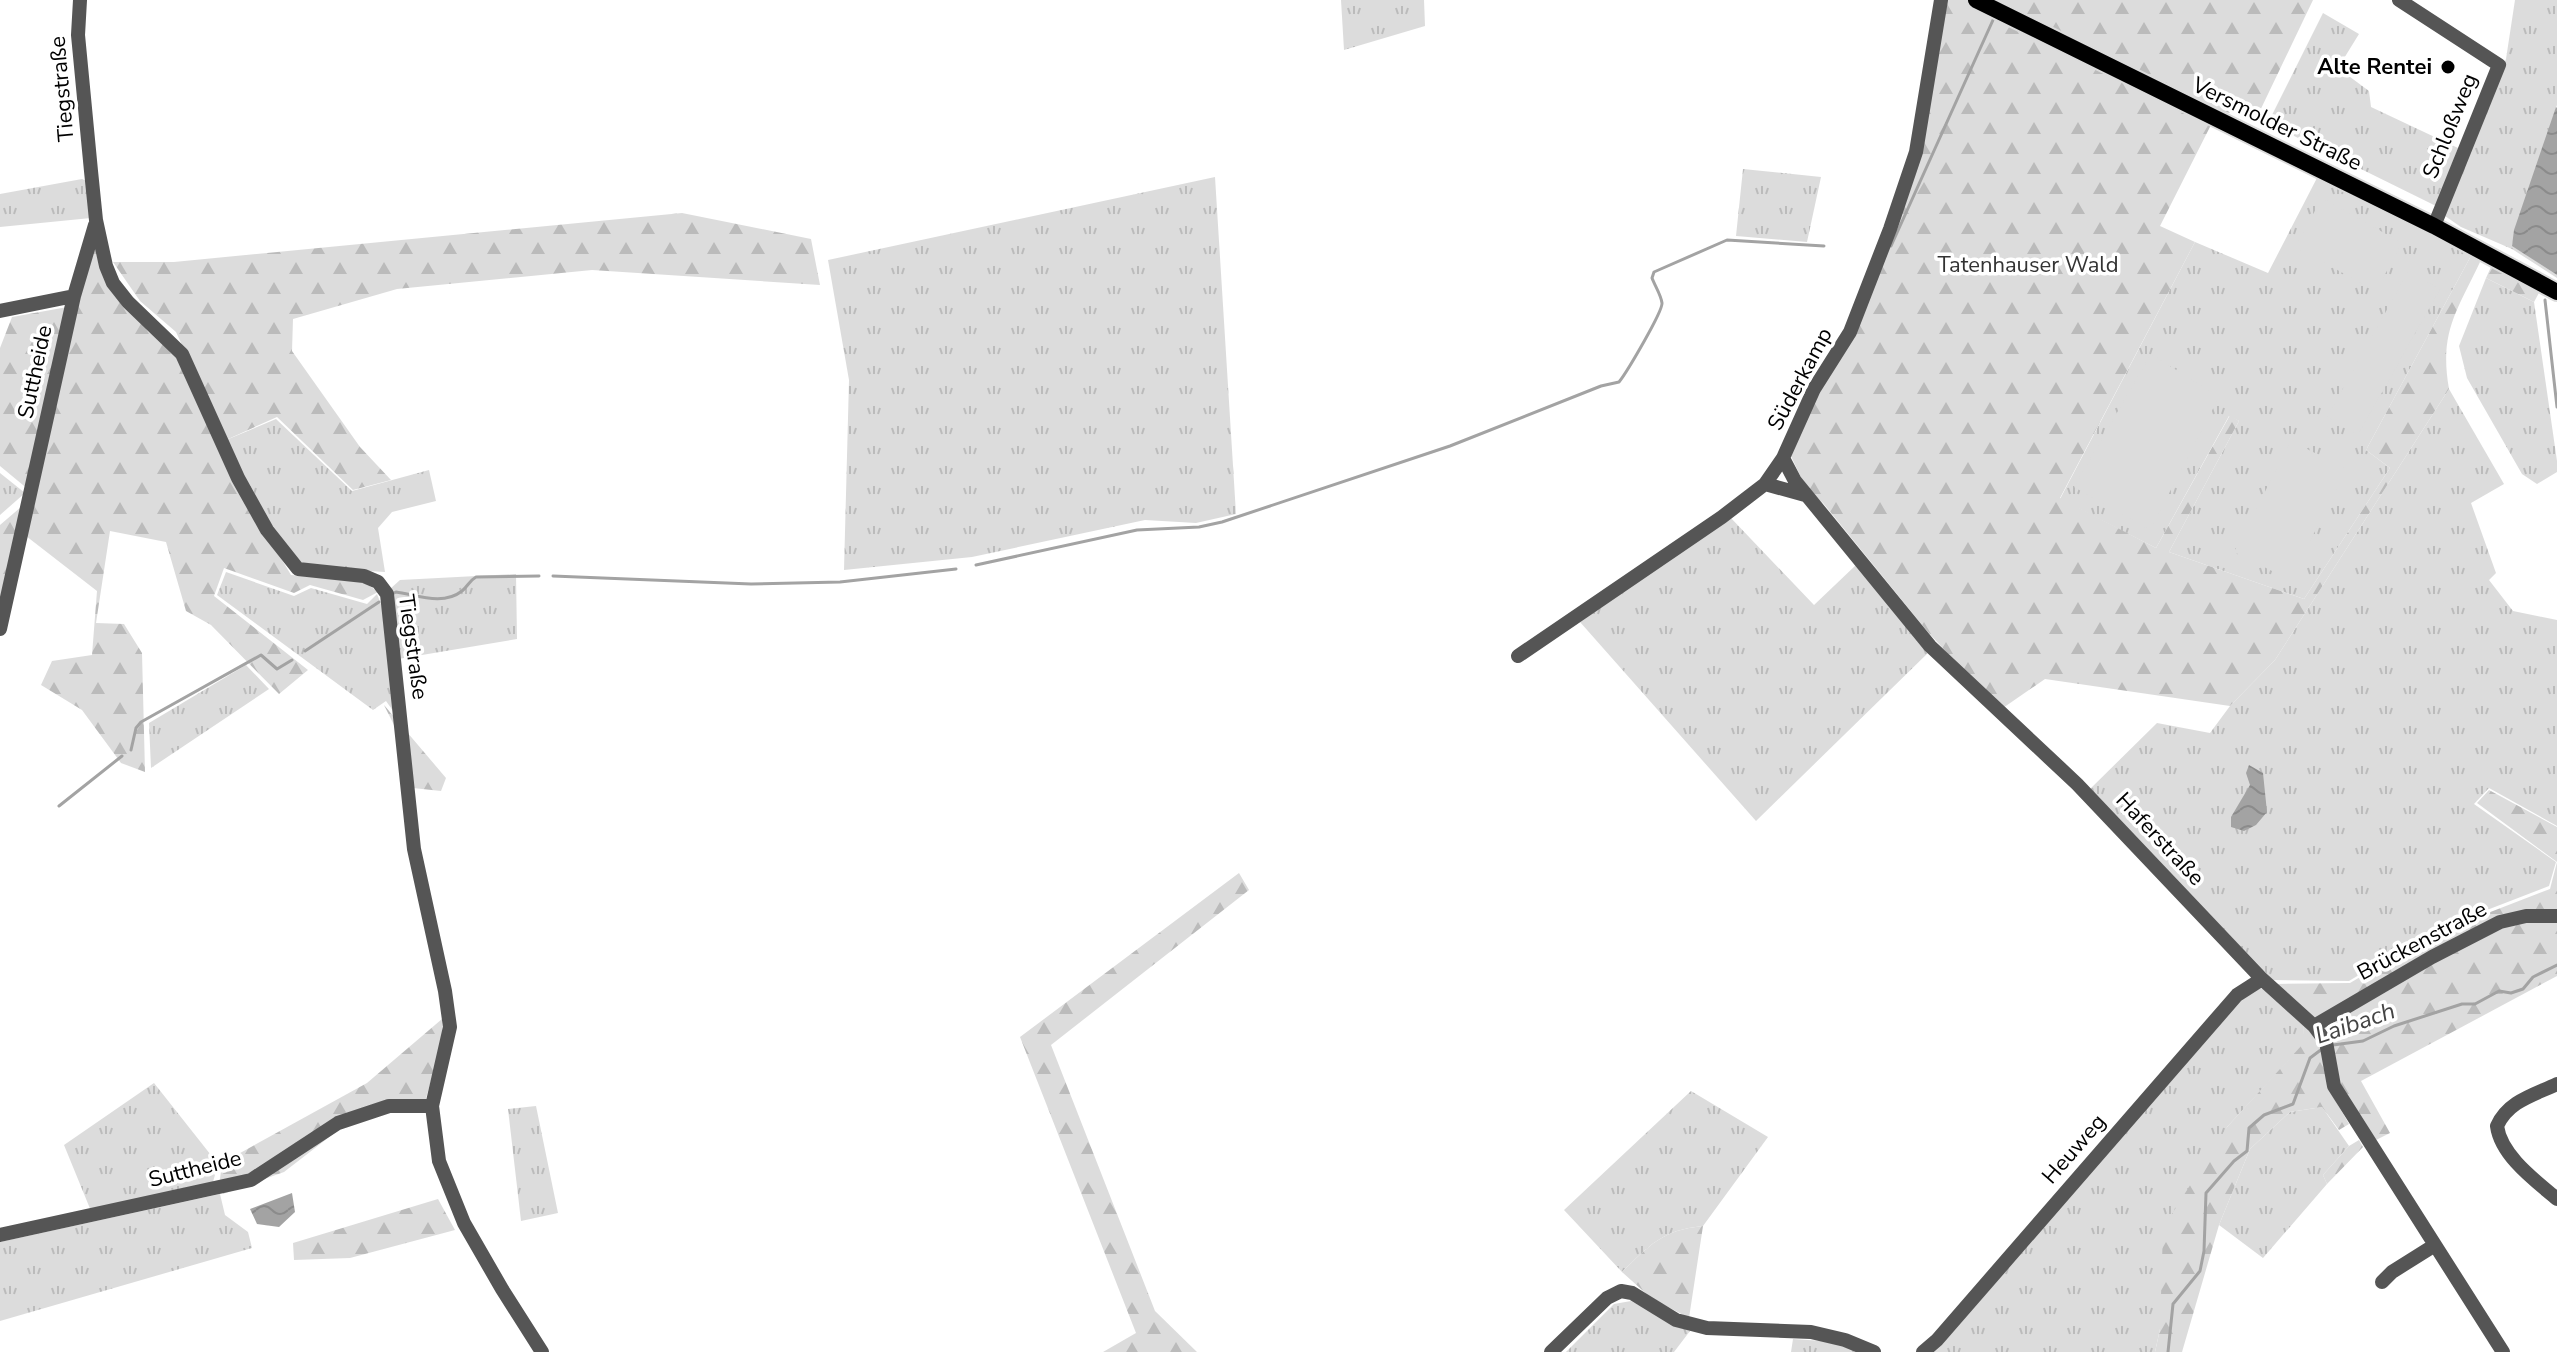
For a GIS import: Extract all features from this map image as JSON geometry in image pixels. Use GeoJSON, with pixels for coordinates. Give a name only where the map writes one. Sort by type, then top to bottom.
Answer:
{"type":"FeatureCollection","features":[{"type":"Feature","properties":{"kind":"main road","name":"Versmolder Straße"},"geometry":{"type":"LineString","coordinates":[[1976,0],[2434,226],[2557,292]]}},
{"type":"Feature","properties":{"kind":"street","name":"Tiegstraße"},"geometry":{"type":"LineString","coordinates":[[80,0],[78,35],[96,220],[113,283],[128,302],[182,354],[238,478],[267,530],[298,569],[364,576],[378,582],[387,594],[414,849],[450,1027],[432,1106],[439,1161],[464,1223],[542,1352]]}},
{"type":"Feature","properties":{"kind":"street","name":"Süderkamp"},"geometry":{"type":"LineString","coordinates":[[1518,656],[1660,561],[1765,484],[1783,458],[1814,389],[1850,332],[1886,241],[1916,152],[1941,0]]}},
{"type":"Feature","properties":{"kind":"street","name":"Schloßweg"},"geometry":{"type":"LineString","coordinates":[[2399,0],[2499,65],[2434,226]]}},
{"type":"Feature","properties":{"kind":"street","name":"Suttheide"},"geometry":{"type":"LineString","coordinates":[[0,629],[74,296],[96,220]]}},
{"type":"Feature","properties":{"kind":"street"},"geometry":{"type":"LineString","coordinates":[[0,311],[74,296]]}},
{"type":"Feature","properties":{"kind":"street","name":"Haferstraße"},"geometry":{"type":"LineString","coordinates":[[1783,458],[1806,495],[1930,646],[2077,784],[2262,979],[2314,1026],[2327,1047],[2334,1086],[2503,1352]]}},
{"type":"Feature","properties":{"kind":"street"},"geometry":{"type":"LineString","coordinates":[[1765,484],[1806,495]]}},
{"type":"Feature","properties":{"kind":"street","name":"Brückenstraße"},"geometry":{"type":"LineString","coordinates":[[2314,1026],[2432,957],[2500,922],[2526,916],[2557,916]]}},
{"type":"Feature","properties":{"kind":"street","name":"Heuweg"},"geometry":{"type":"LineString","coordinates":[[1923,1352],[1948,1328],[2237,995],[2262,979]]}},
{"type":"Feature","properties":{"kind":"street"},"geometry":{"type":"LineString","coordinates":[[2557,1084],[2516,1102],[2497,1126],[2502,1143],[2529,1175],[2557,1199]]}},
{"type":"Feature","properties":{"kind":"street","name":"Suttheide"},"geometry":{"type":"LineString","coordinates":[[0,1235],[251,1180],[338,1123],[389,1106],[432,1106]]}},
{"type":"Feature","properties":{"kind":"street"},"geometry":{"type":"LineString","coordinates":[[2382,1282],[2392,1272],[2435,1245]]}},
{"type":"Feature","properties":{"kind":"street"},"geometry":{"type":"LineString","coordinates":[[1551,1352],[1607,1298],[1621,1291],[1632,1293],[1676,1320],[1707,1328],[1811,1332],[1845,1340],[1874,1352]]}},
{"type":"Feature","properties":{"kind":"green space"},"geometry":{"type":"Polygon","coordinates":[[[1341,0],[1424,0],[1425,26],[1344,50],[1341,0]]]}},
{"type":"Feature","properties":{"kind":"green space","name":"Tatenhauser Wald"},"geometry":{"type":"Polygon","coordinates":[[[1947,0],[2313,0],[2257,117],[2218,111],[2160,226],[2195,242],[2060,498],[2156,548],[2230,415],[2239,421],[2169,552],[2304,599],[2390,468],[2366,450],[2472,254],[2480,262],[2457,309],[2448,337],[2449,389],[2275,660],[2230,706],[2045,679],[2000,710],[1927,631],[1823,503],[1806,488],[1790,454],[1818,388],[1882,266],[1947,0]]]}},
{"type":"Feature","properties":{"kind":"green space"},"geometry":{"type":"Polygon","coordinates":[[[2515,0],[2557,0],[2557,105],[2512,245],[2557,275],[2557,278],[2512,249],[2461,227],[2445,216],[2506,59],[2515,0]]]}},
{"type":"Feature","properties":{"kind":"green space"},"geometry":{"type":"Polygon","coordinates":[[[2323,13],[2359,34],[2338,68],[2369,91],[2371,107],[2458,148],[2436,206],[2268,123],[2323,13]]]}},
{"type":"Feature","properties":{"kind":"green space"},"geometry":{"type":"Polygon","coordinates":[[[1743,169],[1821,177],[1807,242],[1736,236],[1743,169]]]}},
{"type":"Feature","properties":{"kind":"green space"},"geometry":{"type":"Polygon","coordinates":[[[2318,176],[2472,254],[2366,450],[2390,468],[2304,599],[2169,552],[2239,421],[2229,416],[2156,548],[2060,499],[2195,242],[2268,273],[2318,176]]]}},
{"type":"Feature","properties":{"kind":"green space"},"geometry":{"type":"Polygon","coordinates":[[[1215,177],[1236,514],[1196,523],[1145,520],[972,557],[844,570],[849,380],[828,260],[1215,177]]]}},
{"type":"Feature","properties":{"kind":"green space"},"geometry":{"type":"Polygon","coordinates":[[[82,179],[89,182],[91,218],[0,227],[0,194],[82,179]]]}},
{"type":"Feature","properties":{"kind":"green space"},"geometry":{"type":"Polygon","coordinates":[[[2322,198],[2402,243],[2376,291],[2295,247],[2322,198]]]}},
{"type":"Feature","properties":{"kind":"green space"},"geometry":{"type":"Polygon","coordinates":[[[682,213],[811,239],[820,285],[592,270],[397,289],[293,319],[292,351],[360,447],[391,480],[353,490],[277,417],[226,440],[176,332],[140,301],[113,262],[174,262],[682,213]]]}},
{"type":"Feature","properties":{"kind":"green space"},"geometry":{"type":"Polygon","coordinates":[[[96,243],[103,266],[170,340],[234,480],[291,575],[363,581],[378,592],[363,600],[310,585],[294,593],[224,568],[214,596],[308,670],[279,694],[211,625],[186,611],[166,542],[110,531],[96,623],[124,624],[142,653],[145,772],[121,763],[82,710],[41,685],[52,661],[92,655],[97,591],[17,529],[0,604],[0,525],[35,495],[0,466],[0,348],[12,317],[73,306],[96,243]]]}},
{"type":"Feature","properties":{"kind":"green space"},"geometry":{"type":"Polygon","coordinates":[[[2491,267],[2540,291],[2534,302],[2486,278],[2491,267]]]}},
{"type":"Feature","properties":{"kind":"green space"},"geometry":{"type":"Polygon","coordinates":[[[2408,272],[2440,289],[2358,435],[2327,417],[2408,272]]]}},
{"type":"Feature","properties":{"kind":"green space"},"geometry":{"type":"Polygon","coordinates":[[[2486,278],[2534,302],[2557,461],[2557,472],[2537,484],[2522,474],[2467,378],[2459,346],[2486,278]]]}},
{"type":"Feature","properties":{"kind":"green space"},"geometry":{"type":"Polygon","coordinates":[[[2151,354],[2219,397],[2150,530],[2074,487],[2151,354]]]}},
{"type":"Feature","properties":{"kind":"green space"},"geometry":{"type":"Polygon","coordinates":[[[2449,389],[2504,484],[2471,503],[2496,573],[2489,580],[2513,611],[2557,620],[2557,826],[2489,788],[2474,804],[2556,862],[2549,886],[2430,932],[2349,981],[2273,980],[2089,790],[2157,723],[2210,733],[2230,706],[2275,660],[2449,389]]]}},
{"type":"Feature","properties":{"kind":"green space"},"geometry":{"type":"Polygon","coordinates":[[[276,419],[352,491],[429,470],[436,501],[392,512],[378,528],[385,572],[301,567],[269,527],[226,440],[276,419]]]}},
{"type":"Feature","properties":{"kind":"green space"},"geometry":{"type":"Polygon","coordinates":[[[2291,441],[2347,469],[2290,580],[2234,552],[2291,441]]]}},
{"type":"Feature","properties":{"kind":"green space"},"geometry":{"type":"Polygon","coordinates":[[[0,473],[25,493],[0,515],[0,473]]]}},
{"type":"Feature","properties":{"kind":"green space"},"geometry":{"type":"Polygon","coordinates":[[[1730,517],[1814,605],[1856,565],[1930,651],[1756,821],[1580,622],[1730,517]]]}},
{"type":"Feature","properties":{"kind":"green space"},"geometry":{"type":"Polygon","coordinates":[[[226,572],[294,596],[311,588],[367,604],[377,594],[384,612],[396,715],[386,701],[373,710],[217,595],[226,572]]]}},
{"type":"Feature","properties":{"kind":"green space"},"geometry":{"type":"Polygon","coordinates":[[[516,574],[517,639],[398,659],[390,589],[400,580],[516,574]]]}},
{"type":"Feature","properties":{"kind":"green space"},"geometry":{"type":"Polygon","coordinates":[[[246,665],[269,689],[151,768],[149,723],[246,665]]]}},
{"type":"Feature","properties":{"kind":"green space"},"geometry":{"type":"Polygon","coordinates":[[[384,705],[446,778],[441,791],[413,788],[409,746],[384,705]]]}},
{"type":"Feature","properties":{"kind":"green space"},"geometry":{"type":"Polygon","coordinates":[[[2489,790],[2557,827],[2557,862],[2477,803],[2489,790]]]}},
{"type":"Feature","properties":{"kind":"green space"},"geometry":{"type":"Polygon","coordinates":[[[2557,862],[2557,976],[2361,1081],[2390,1133],[2374,1141],[2340,1085],[2331,1038],[2326,1029],[2274,984],[2350,983],[2431,935],[2550,889],[2557,862]]]}},
{"type":"Feature","properties":{"kind":"green space"},"geometry":{"type":"Polygon","coordinates":[[[1239,873],[1249,890],[1051,1045],[1155,1311],[1197,1352],[1103,1352],[1136,1333],[1020,1037],[1239,873]]]}},
{"type":"Feature","properties":{"kind":"green space"},"geometry":{"type":"Polygon","coordinates":[[[2254,988],[2267,989],[2304,1024],[2303,1045],[2227,1127],[2155,1352],[1932,1352],[2240,998],[2254,988]]]}},
{"type":"Feature","properties":{"kind":"green space"},"geometry":{"type":"Polygon","coordinates":[[[442,1019],[443,1037],[425,1102],[350,1121],[284,1172],[223,1194],[220,1179],[222,1163],[367,1083],[442,1019]]]}},
{"type":"Feature","properties":{"kind":"green space"},"geometry":{"type":"Polygon","coordinates":[[[2304,1024],[2320,1045],[2328,1088],[2349,1124],[2339,1130],[2322,1107],[2290,1112],[2250,1149],[2219,1225],[2182,1352],[2155,1352],[2160,1329],[2163,1228],[2227,1127],[2302,1045],[2304,1024]]]}},
{"type":"Feature","properties":{"kind":"green space"},"geometry":{"type":"Polygon","coordinates":[[[154,1083],[218,1164],[213,1182],[91,1211],[64,1145],[154,1083]]]}},
{"type":"Feature","properties":{"kind":"green space"},"geometry":{"type":"Polygon","coordinates":[[[1691,1091],[1768,1137],[1703,1226],[1677,1231],[1658,1240],[1622,1272],[1564,1210],[1691,1091]]]}},
{"type":"Feature","properties":{"kind":"green space"},"geometry":{"type":"Polygon","coordinates":[[[536,1106],[558,1213],[521,1221],[508,1109],[536,1106]]]}},
{"type":"Feature","properties":{"kind":"green space"},"geometry":{"type":"Polygon","coordinates":[[[2322,1107],[2349,1146],[2323,1175],[2327,1184],[2263,1258],[2219,1225],[2250,1149],[2290,1112],[2322,1107]]]}},
{"type":"Feature","properties":{"kind":"green space"},"geometry":{"type":"Polygon","coordinates":[[[2359,1140],[2363,1147],[2327,1184],[2323,1175],[2349,1146],[2359,1140]]]}},
{"type":"Feature","properties":{"kind":"green space"},"geometry":{"type":"Polygon","coordinates":[[[220,1194],[225,1215],[248,1232],[252,1248],[0,1321],[0,1242],[220,1194]]]}},
{"type":"Feature","properties":{"kind":"green space"},"geometry":{"type":"Polygon","coordinates":[[[438,1199],[455,1230],[350,1258],[294,1260],[293,1243],[438,1199]]]}},
{"type":"Feature","properties":{"kind":"green space"},"geometry":{"type":"Polygon","coordinates":[[[1703,1226],[1689,1318],[1651,1298],[1622,1272],[1658,1240],[1677,1231],[1703,1226]]]}},
{"type":"Feature","properties":{"kind":"green space"},"geometry":{"type":"Polygon","coordinates":[[[1631,1301],[1690,1331],[1674,1352],[1566,1352],[1614,1304],[1631,1301]]]}},
{"type":"Feature","properties":{"kind":"green space"},"geometry":{"type":"Polygon","coordinates":[[[1793,1339],[1838,1342],[1865,1352],[1791,1352],[1793,1339]]]}},
{"type":"Feature","properties":{"kind":"water"},"geometry":{"type":"Polygon","coordinates":[[[2556,107],[2557,275],[2512,246],[2514,230],[2556,107]]]}},
{"type":"Feature","properties":{"kind":"water"},"geometry":{"type":"Polygon","coordinates":[[[2249,765],[2263,773],[2267,812],[2256,825],[2244,831],[2231,827],[2231,817],[2250,785],[2246,773],[2249,765]]]}},
{"type":"Feature","properties":{"kind":"water"},"geometry":{"type":"Polygon","coordinates":[[[292,1193],[295,1212],[279,1227],[257,1224],[250,1209],[292,1193]]]}},
{"type":"Feature","properties":{"kind":"waterway"},"geometry":{"type":"LineString","coordinates":[[1891,246],[1993,20]]}},
{"type":"Feature","properties":{"kind":"waterway"},"geometry":{"type":"LineString","coordinates":[[976,565],[1137,530],[1199,527],[1222,522],[1450,446],[1601,386],[1619,382],[1661,308],[1652,278],[1654,272],[1727,240],[1824,246]]}},
{"type":"Feature","properties":{"kind":"waterway","name":"Laibach"},"geometry":{"type":"LineString","coordinates":[[2545,300],[2557,407]]}},
{"type":"Feature","properties":{"kind":"waterway"},"geometry":{"type":"LineString","coordinates":[[553,576],[751,584],[840,582],[956,569]]}},
{"type":"Feature","properties":{"kind":"waterway"},"geometry":{"type":"LineString","coordinates":[[392,594],[447,598],[462,591],[476,577],[539,576]]}},
{"type":"Feature","properties":{"kind":"waterway"},"geometry":{"type":"LineString","coordinates":[[305,651],[379,602]]}},
{"type":"Feature","properties":{"kind":"waterway"},"geometry":{"type":"LineString","coordinates":[[131,750],[136,728],[141,722],[261,655],[277,669],[292,660]]}},
{"type":"Feature","properties":{"kind":"waterway"},"geometry":{"type":"LineString","coordinates":[[59,806],[122,756]]}},
{"type":"Feature","properties":{"kind":"waterway","name":"Laibach"},"geometry":{"type":"LineString","coordinates":[[2333,1045],[2363,1041],[2394,1026],[2462,1004],[2475,1004],[2499,991],[2511,993],[2523,989],[2533,977],[2557,965]]}},
{"type":"Feature","properties":{"kind":"waterway","name":"Laibach"},"geometry":{"type":"LineString","coordinates":[[2168,1352],[2173,1304],[2200,1271],[2204,1251],[2206,1193],[2247,1151],[2249,1128],[2264,1115],[2293,1104],[2310,1058],[2322,1049]]}},
{"type":"Feature","properties":{"kind":"place","name":"Alte Rentei"},"geometry":{"type":"Point","coordinates":[2448,67]}}]}
